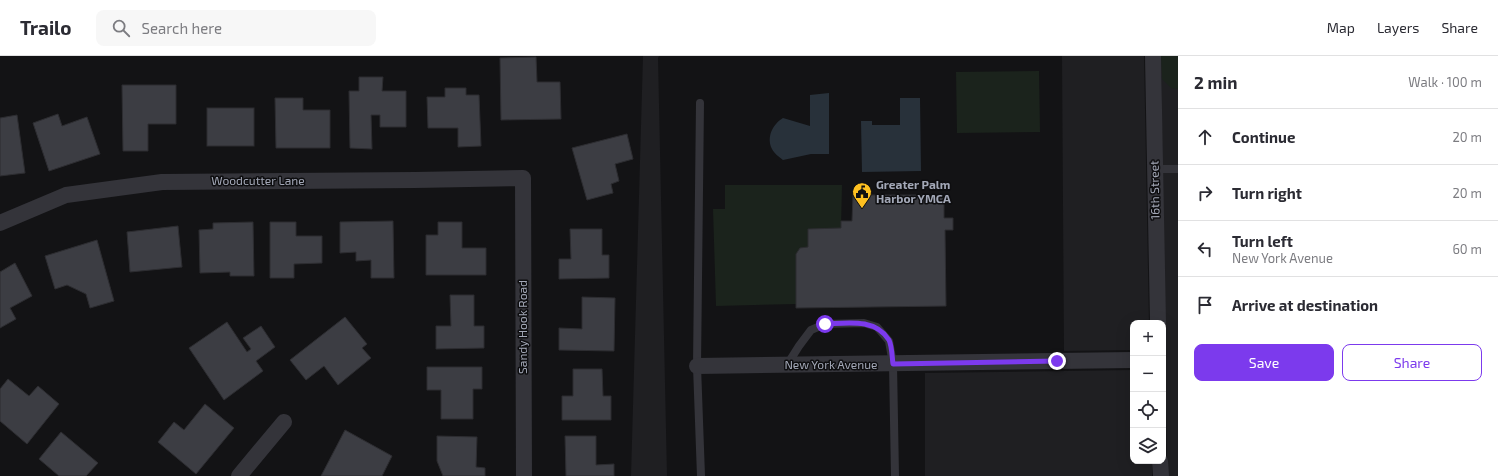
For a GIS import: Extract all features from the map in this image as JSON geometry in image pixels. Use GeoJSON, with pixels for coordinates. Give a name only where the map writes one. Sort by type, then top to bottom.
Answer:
{"type":"FeatureCollection","features":[{"type":"Feature","properties":{"kind":"street","name":"16th Street"},"geometry":{"type":"LineString","coordinates":[[1153,56],[1158,320]]}},
{"type":"Feature","properties":{"kind":"street","name":"Woodcutter Lane"},"geometry":{"type":"LineString","coordinates":[[0,223],[66,195],[162,182],[523,178]]}},
{"type":"Feature","properties":{"kind":"street","name":"Sandy Hook Road"},"geometry":{"type":"LineString","coordinates":[[523,178],[524,476]]}},
{"type":"Feature","properties":{"kind":"street","name":"New York Avenue"},"geometry":{"type":"LineString","coordinates":[[697,366],[1130,360]]}},
{"type":"Feature","properties":{"kind":"street"},"geometry":{"type":"LineString","coordinates":[[239,476],[284,422]]}},
{"type":"Feature","properties":{"kind":"street"},"geometry":{"type":"LineString","coordinates":[[1160,464],[1161,476]]}},
{"type":"Feature","properties":{"kind":"lane"},"geometry":{"type":"LineString","coordinates":[[700,103],[697,366],[701,476]]}},
{"type":"Feature","properties":{"kind":"lane"},"geometry":{"type":"LineString","coordinates":[[1154,169],[1178,169]]}},
{"type":"Feature","properties":{"kind":"lane"},"geometry":{"type":"LineString","coordinates":[[787,365],[798,346],[811,330],[825,324],[864,323],[877,327],[889,341],[893,364],[895,476]]}},
{"type":"Feature","properties":{"kind":"shaded area"},"geometry":{"type":"Polygon","coordinates":[[[643,56],[659,56],[667,476],[631,476],[643,56]]]}},
{"type":"Feature","properties":{"kind":"shaded area"},"geometry":{"type":"Polygon","coordinates":[[[1062,56],[1144,56],[1149,320],[1130,320],[1130,350],[1064,351],[1062,56]]]}},
{"type":"Feature","properties":{"kind":"shaded area"},"geometry":{"type":"Polygon","coordinates":[[[1161,56],[1178,56],[1178,476],[1167,476],[1166,320],[1165,320],[1161,56]]]}},
{"type":"Feature","properties":{"kind":"shaded area"},"geometry":{"type":"Polygon","coordinates":[[[1161,56],[1178,56],[1178,89],[1171,88],[1162,79],[1161,56]]]}},
{"type":"Feature","properties":{"kind":"shaded area"},"geometry":{"type":"Polygon","coordinates":[[[1039,71],[1040,132],[957,133],[956,72],[1039,71]]]}},
{"type":"Feature","properties":{"kind":"shaded area"},"geometry":{"type":"Polygon","coordinates":[[[829,93],[829,154],[811,154],[783,160],[774,152],[770,144],[770,136],[776,124],[783,118],[810,126],[810,95],[829,93]]]}},
{"type":"Feature","properties":{"kind":"shaded area"},"geometry":{"type":"Polygon","coordinates":[[[900,98],[920,98],[921,171],[862,172],[861,121],[872,121],[872,125],[900,125],[900,98]]]}},
{"type":"Feature","properties":{"kind":"shaded area"},"geometry":{"type":"Polygon","coordinates":[[[725,185],[842,185],[841,228],[808,229],[808,247],[800,248],[796,254],[796,304],[716,306],[713,209],[725,209],[725,185]]]}},
{"type":"Feature","properties":{"kind":"shaded area"},"geometry":{"type":"Polygon","coordinates":[[[1130,370],[1130,464],[1152,464],[1152,476],[925,476],[925,373],[1130,370]]]}},
{"type":"Feature","properties":{"kind":"building"},"geometry":{"type":"Polygon","coordinates":[[[536,57],[537,82],[560,82],[561,119],[501,120],[500,58],[536,57]]]}},
{"type":"Feature","properties":{"kind":"building"},"geometry":{"type":"Polygon","coordinates":[[[359,77],[383,77],[382,91],[406,91],[406,127],[380,127],[380,115],[371,115],[372,149],[350,148],[349,91],[359,91],[359,77]]]}},
{"type":"Feature","properties":{"kind":"building"},"geometry":{"type":"Polygon","coordinates":[[[122,85],[176,85],[176,124],[148,124],[148,151],[123,151],[122,85]]]}},
{"type":"Feature","properties":{"kind":"building"},"geometry":{"type":"Polygon","coordinates":[[[445,88],[466,88],[466,95],[479,95],[481,146],[458,147],[458,128],[428,128],[427,97],[445,97],[445,88]]]}},
{"type":"Feature","properties":{"kind":"building"},"geometry":{"type":"Polygon","coordinates":[[[275,98],[303,98],[303,110],[330,110],[330,148],[276,148],[275,98]]]}},
{"type":"Feature","properties":{"kind":"building"},"geometry":{"type":"Polygon","coordinates":[[[207,108],[254,108],[254,146],[207,146],[207,108]]]}},
{"type":"Feature","properties":{"kind":"building"},"geometry":{"type":"Polygon","coordinates":[[[58,114],[62,126],[87,117],[100,154],[49,171],[33,123],[58,114]]]}},
{"type":"Feature","properties":{"kind":"building"},"geometry":{"type":"Polygon","coordinates":[[[17,115],[25,173],[0,176],[0,118],[17,115]]]}},
{"type":"Feature","properties":{"kind":"building"},"geometry":{"type":"Polygon","coordinates":[[[627,134],[633,159],[615,164],[619,181],[611,184],[613,193],[587,200],[572,148],[627,134]]]}},
{"type":"Feature","properties":{"kind":"building"},"geometry":{"type":"Polygon","coordinates":[[[853,195],[925,195],[925,198],[944,198],[944,218],[953,218],[953,230],[945,230],[946,306],[796,308],[796,254],[800,248],[808,247],[808,229],[841,228],[841,221],[852,221],[853,195]]]}},
{"type":"Feature","properties":{"kind":"building"},"geometry":{"type":"Polygon","coordinates":[[[393,221],[394,278],[371,278],[371,260],[356,261],[356,252],[340,253],[340,222],[393,221]]]}},
{"type":"Feature","properties":{"kind":"building"},"geometry":{"type":"Polygon","coordinates":[[[253,222],[254,276],[230,276],[230,272],[200,273],[199,230],[213,229],[213,223],[253,222]]]}},
{"type":"Feature","properties":{"kind":"building"},"geometry":{"type":"Polygon","coordinates":[[[270,222],[296,222],[296,236],[322,236],[322,263],[294,264],[294,278],[270,278],[270,222]]]}},
{"type":"Feature","properties":{"kind":"building"},"geometry":{"type":"Polygon","coordinates":[[[438,222],[462,222],[462,248],[486,248],[486,275],[426,275],[426,235],[438,235],[438,222]]]}},
{"type":"Feature","properties":{"kind":"building"},"geometry":{"type":"Polygon","coordinates":[[[178,226],[182,267],[130,272],[127,232],[178,226]]]}},
{"type":"Feature","properties":{"kind":"building"},"geometry":{"type":"Polygon","coordinates":[[[570,229],[602,229],[602,255],[609,255],[609,278],[559,279],[559,259],[571,259],[570,229]]]}},
{"type":"Feature","properties":{"kind":"building"},"geometry":{"type":"Polygon","coordinates":[[[97,240],[114,301],[90,308],[86,294],[67,285],[55,289],[45,256],[97,240]]]}},
{"type":"Feature","properties":{"kind":"building"},"geometry":{"type":"Polygon","coordinates":[[[15,263],[32,296],[10,308],[16,319],[0,328],[0,272],[15,263]]]}},
{"type":"Feature","properties":{"kind":"building"},"geometry":{"type":"Polygon","coordinates":[[[450,295],[474,295],[474,326],[484,326],[484,348],[436,349],[436,326],[451,326],[450,295]]]}},
{"type":"Feature","properties":{"kind":"building"},"geometry":{"type":"Polygon","coordinates":[[[582,297],[615,298],[614,351],[559,350],[559,328],[582,329],[582,297]]]}},
{"type":"Feature","properties":{"kind":"building"},"geometry":{"type":"Polygon","coordinates":[[[345,317],[367,344],[362,348],[371,358],[338,385],[324,366],[306,380],[290,360],[345,317]]]}},
{"type":"Feature","properties":{"kind":"building"},"geometry":{"type":"Polygon","coordinates":[[[227,322],[247,352],[251,349],[243,338],[261,326],[275,347],[256,361],[263,371],[224,400],[189,348],[227,322]]]}},
{"type":"Feature","properties":{"kind":"building"},"geometry":{"type":"Polygon","coordinates":[[[427,367],[482,367],[482,389],[473,389],[473,419],[441,419],[441,390],[427,390],[427,367]]]}},
{"type":"Feature","properties":{"kind":"building"},"geometry":{"type":"Polygon","coordinates":[[[573,369],[602,369],[603,396],[611,396],[611,420],[562,420],[562,396],[573,396],[573,369]]]}},
{"type":"Feature","properties":{"kind":"building"},"geometry":{"type":"Polygon","coordinates":[[[8,379],[29,396],[38,386],[59,404],[27,444],[0,421],[0,389],[8,379]]]}},
{"type":"Feature","properties":{"kind":"building"},"geometry":{"type":"Polygon","coordinates":[[[205,404],[234,428],[196,474],[158,442],[174,422],[184,430],[205,404]]]}},
{"type":"Feature","properties":{"kind":"building"},"geometry":{"type":"Polygon","coordinates":[[[345,430],[392,456],[382,476],[321,476],[345,430]]]}},
{"type":"Feature","properties":{"kind":"building"},"geometry":{"type":"Polygon","coordinates":[[[61,432],[98,463],[86,476],[59,476],[39,459],[61,432]]]}},
{"type":"Feature","properties":{"kind":"building"},"geometry":{"type":"Polygon","coordinates":[[[437,436],[477,437],[476,467],[485,468],[485,476],[443,476],[437,461],[437,436]]]}},
{"type":"Feature","properties":{"kind":"building"},"geometry":{"type":"Polygon","coordinates":[[[565,436],[596,436],[596,465],[614,464],[614,476],[566,476],[565,436]]]}},
{"type":"Feature","properties":{"kind":"place","name":"Greater Palm Harbor YMCA"},"geometry":{"type":"Point","coordinates":[862,209]}},
{"type":"Feature","properties":{"kind":"route"},"geometry":{"type":"LineString","coordinates":[[825,324],[864,323],[877,327],[889,341],[893,364],[1057,361]]}}]}
